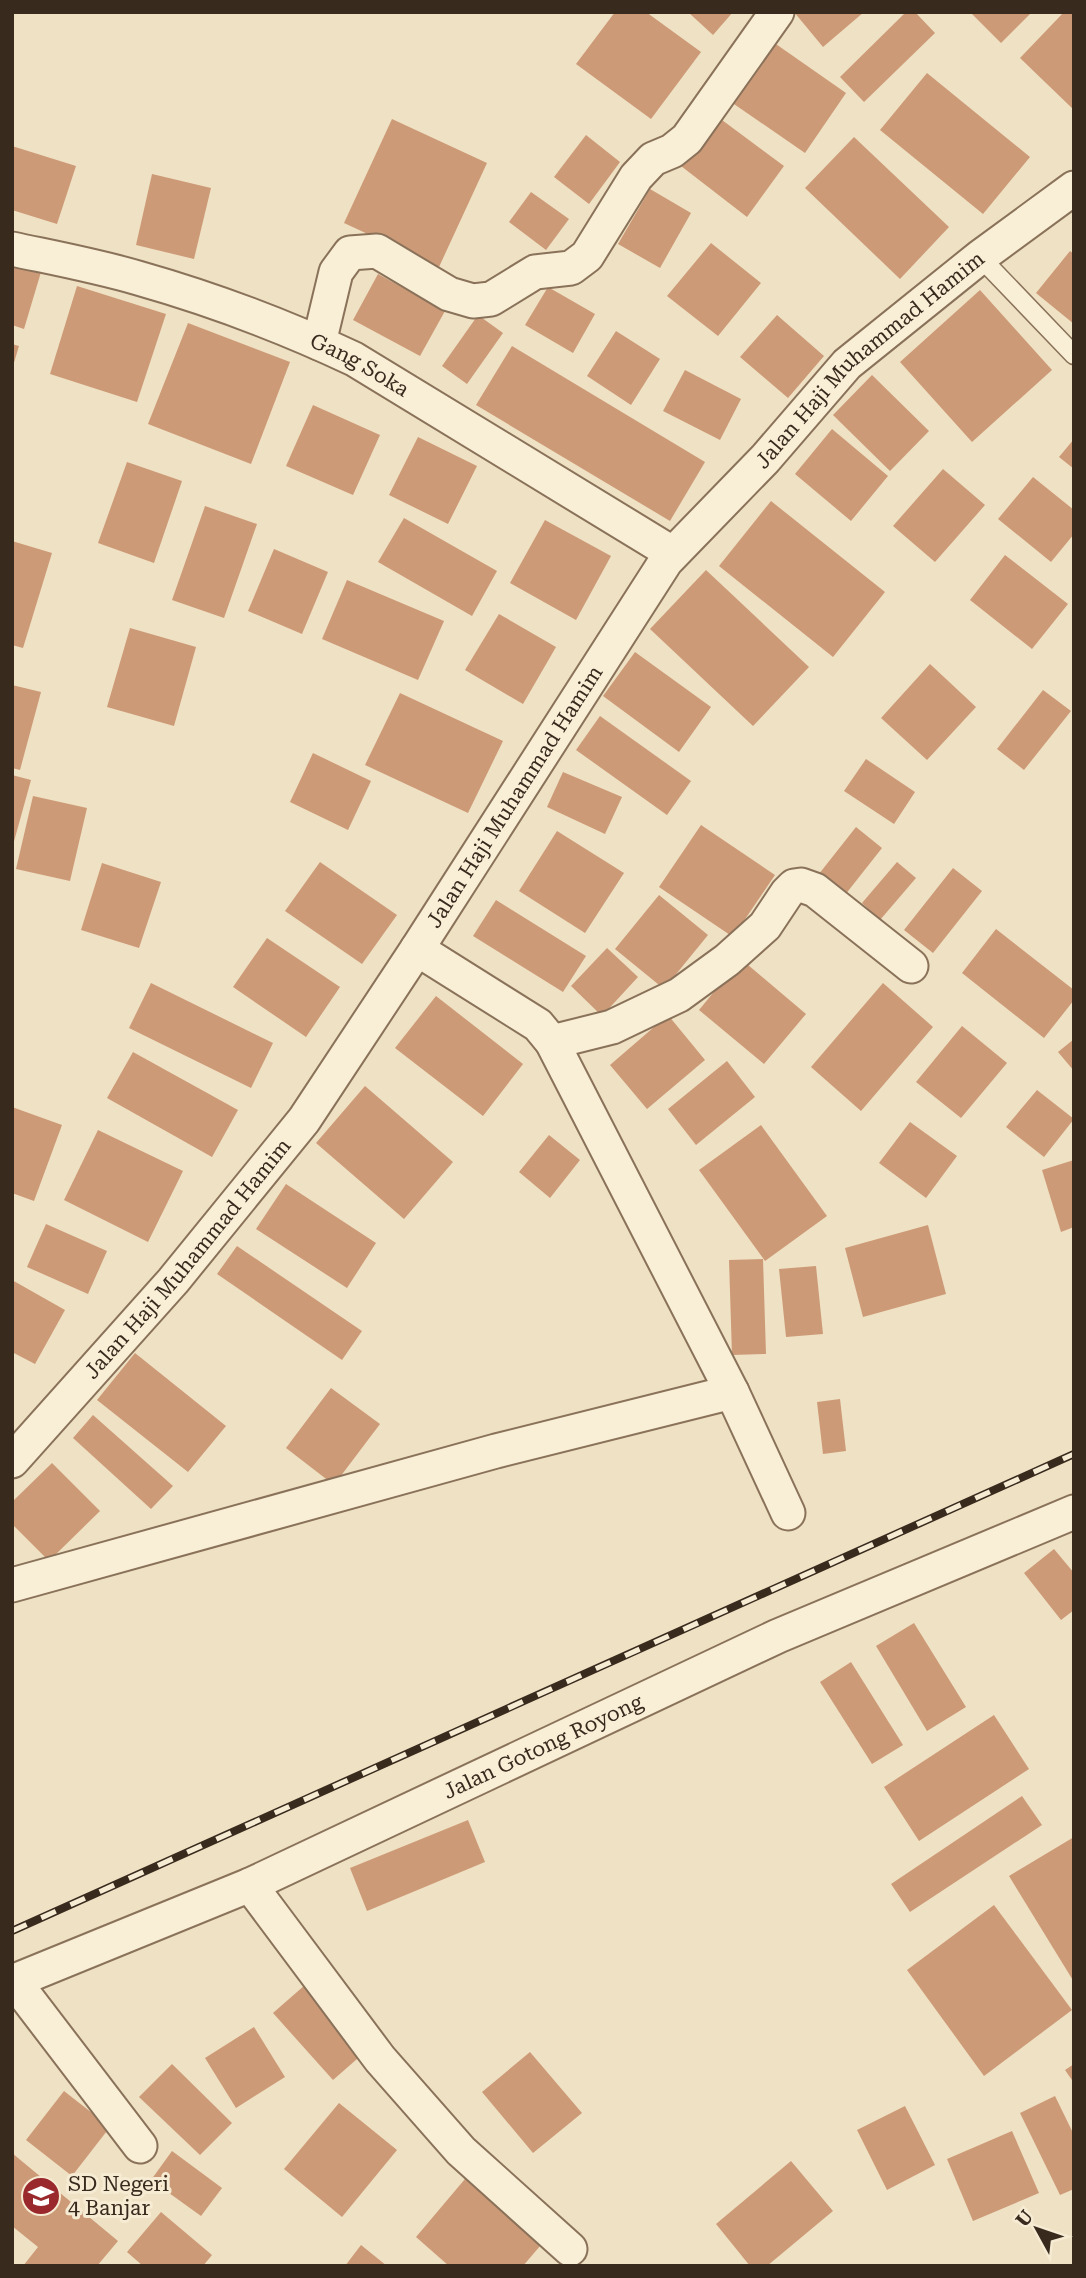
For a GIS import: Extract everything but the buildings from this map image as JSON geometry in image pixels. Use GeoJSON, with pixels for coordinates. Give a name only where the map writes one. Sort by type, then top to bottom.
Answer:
{"type":"FeatureCollection","features":[{"type":"Feature","properties":{"kind":"street"},"geometry":{"type":"LineString","coordinates":[[319,343],[336,271],[350,253],[377,251],[449,293],[473,301],[491,299],[535,272],[571,268],[587,256],[636,177],[653,159],[672,151],[687,139],[777,12]]}},
{"type":"Feature","properties":{"kind":"street","name":"Jalan Haji Muhammad Hamim"},"geometry":{"type":"LineString","coordinates":[[12,1461],[173,1281],[304,1120],[672,554],[765,459],[847,364],[980,257],[1074,188]]}},
{"type":"Feature","properties":{"kind":"street","name":"Gang Soka"},"geometry":{"type":"LineString","coordinates":[[12,249],[137,278],[262,318],[354,359],[672,554]]}},
{"type":"Feature","properties":{"kind":"street"},"geometry":{"type":"LineString","coordinates":[[552,1042],[612,1027],[679,995],[727,960],[765,926],[794,886],[801,885],[815,890],[911,966]]}},
{"type":"Feature","properties":{"kind":"street"},"geometry":{"type":"LineString","coordinates":[[417,949],[538,1025],[552,1042],[732,1392],[788,1513]]}},
{"type":"Feature","properties":{"kind":"street"},"geometry":{"type":"LineString","coordinates":[[12,1585],[496,1451],[732,1392]]}},
{"type":"Feature","properties":{"kind":"street","name":"Jalan Gotong Royong"},"geometry":{"type":"LineString","coordinates":[[13,1982],[250,1885],[778,1636],[1074,1513]]}},
{"type":"Feature","properties":{"kind":"street"},"geometry":{"type":"LineString","coordinates":[[250,1885],[380,2059],[461,2151],[570,2249]]}},
{"type":"Feature","properties":{"kind":"street"},"geometry":{"type":"LineString","coordinates":[[13,1982],[141,2146]]}},
{"type":"Feature","properties":{"kind":"lane"},"geometry":{"type":"LineString","coordinates":[[980,257],[1074,355]]}},
{"type":"Feature","properties":{"kind":"railway"},"geometry":{"type":"LineString","coordinates":[[12,1931],[1074,1454]]}},
{"type":"Feature","properties":{"kind":"place","name":"SD Negeri 4 Banjar"},"geometry":{"type":"Point","coordinates":[41,2196]}}]}
